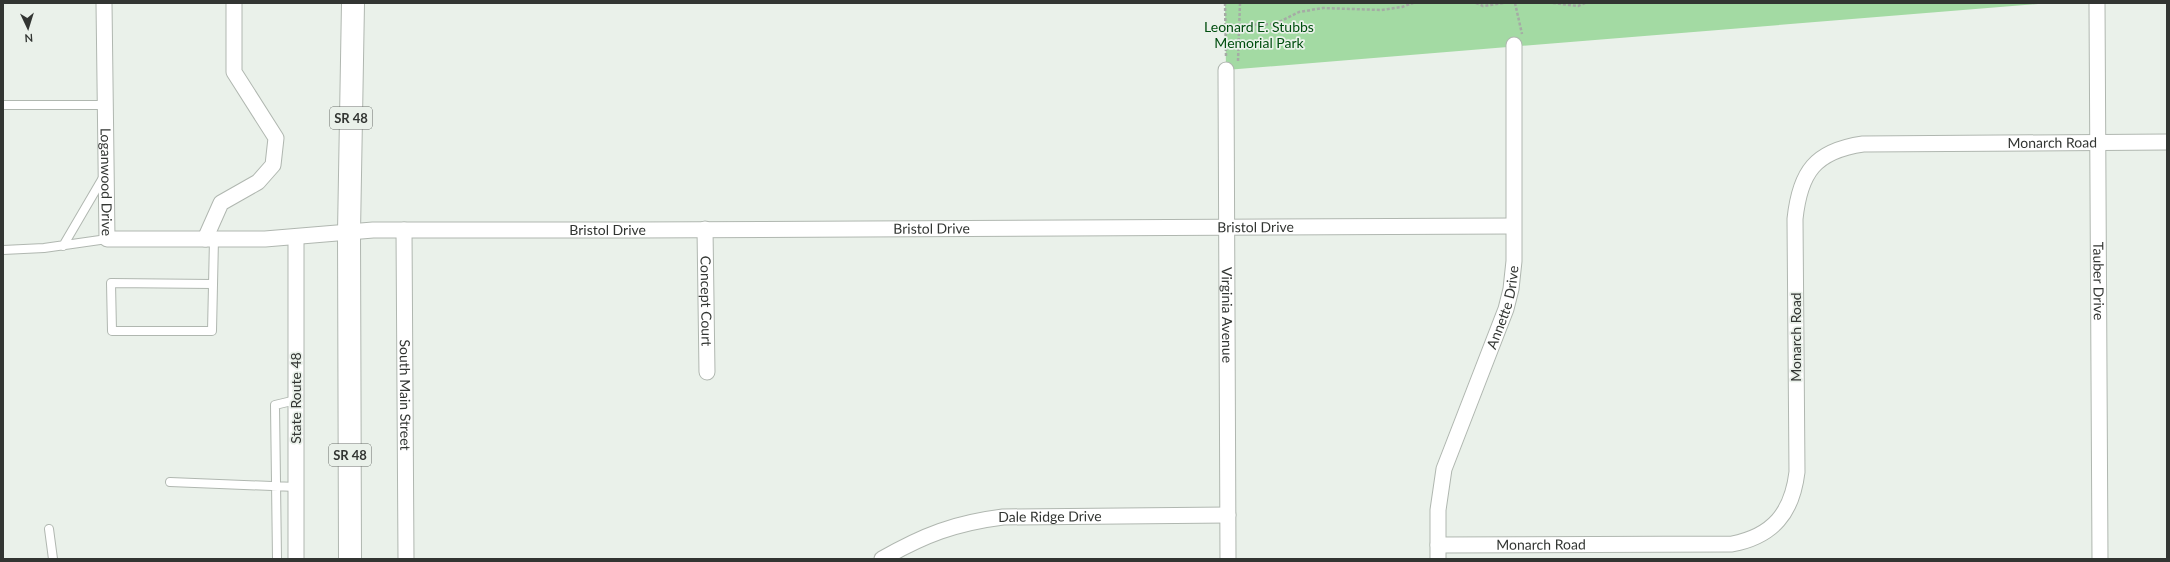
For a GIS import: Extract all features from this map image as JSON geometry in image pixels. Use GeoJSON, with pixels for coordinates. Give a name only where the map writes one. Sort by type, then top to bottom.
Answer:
{"type":"FeatureCollection","features":[{"type":"Feature","properties":{"kind":"main road","name":"SR 48"},"geometry":{"type":"LineString","coordinates":[[350,559],[349,232],[353,3]]}},
{"type":"Feature","properties":{"kind":"street","name":"Loganwood Drive"},"geometry":{"type":"LineString","coordinates":[[104,3],[107,239],[265,240],[349,232]]}},
{"type":"Feature","properties":{"kind":"street"},"geometry":{"type":"LineString","coordinates":[[210,239],[221,203],[258,182],[273,165],[276,138],[234,72],[234,3]]}},
{"type":"Feature","properties":{"kind":"street","name":"Tauber Drive"},"geometry":{"type":"LineString","coordinates":[[2097,3],[2099,142],[2100,559]]}},
{"type":"Feature","properties":{"kind":"street","name":"Annette Drive"},"geometry":{"type":"LineString","coordinates":[[1438,552],[1440,491],[1444,469],[1506,309],[1511,289],[1514,261],[1514,45]]}},
{"type":"Feature","properties":{"kind":"street","name":"Virginia Avenue"},"geometry":{"type":"LineString","coordinates":[[1226,70],[1228,559]]}},
{"type":"Feature","properties":{"kind":"street","name":"Monarch Road"},"geometry":{"type":"LineString","coordinates":[[1438,552],[1732,544],[1746,541],[1760,535],[1776,523],[1788,508],[1794,491],[1797,472],[1795,219],[1798,195],[1802,182],[1809,171],[1832,151],[1843,147],[1863,144],[2167,142]]}},
{"type":"Feature","properties":{"kind":"street","name":"Bristol Drive"},"geometry":{"type":"LineString","coordinates":[[349,232],[373,230],[1514,226]]}},
{"type":"Feature","properties":{"kind":"street","name":"Concept Court"},"geometry":{"type":"LineString","coordinates":[[705,229],[707,372]]}},
{"type":"Feature","properties":{"kind":"street","name":"South Main Street"},"geometry":{"type":"LineString","coordinates":[[404,230],[406,559]]}},
{"type":"Feature","properties":{"kind":"street","name":"State Route 48"},"geometry":{"type":"LineString","coordinates":[[296,237],[296,559]]}},
{"type":"Feature","properties":{"kind":"street","name":"Dale Ridge Drive"},"geometry":{"type":"LineString","coordinates":[[882,559],[922,537],[942,529],[974,520],[1003,517],[1228,515]]}},
{"type":"Feature","properties":{"kind":"lane"},"geometry":{"type":"LineString","coordinates":[[3,105],[105,104]]}},
{"type":"Feature","properties":{"kind":"lane"},"geometry":{"type":"LineString","coordinates":[[63,246],[105,173]]}},
{"type":"Feature","properties":{"kind":"lane"},"geometry":{"type":"LineString","coordinates":[[3,250],[63,246],[107,239]]}},
{"type":"Feature","properties":{"kind":"lane"},"geometry":{"type":"LineString","coordinates":[[210,239],[213,284],[212,331],[112,331],[112,283],[213,284]]}},
{"type":"Feature","properties":{"kind":"lane"},"geometry":{"type":"LineString","coordinates":[[277,559],[275,405],[296,400]]}},
{"type":"Feature","properties":{"kind":"lane"},"geometry":{"type":"LineString","coordinates":[[170,482],[276,485],[296,487]]}},
{"type":"Feature","properties":{"kind":"lane"},"geometry":{"type":"LineString","coordinates":[[49,529],[53,559]]}},
{"type":"Feature","properties":{"kind":"path"},"geometry":{"type":"LineString","coordinates":[[1225,3],[1226,70]]}},
{"type":"Feature","properties":{"kind":"path"},"geometry":{"type":"LineString","coordinates":[[1240,25],[1275,24],[1299,12],[1323,8],[1381,10],[1402,7],[1413,3]]}},
{"type":"Feature","properties":{"kind":"path"},"geometry":{"type":"LineString","coordinates":[[1476,3],[1483,6],[1504,3]]}},
{"type":"Feature","properties":{"kind":"path"},"geometry":{"type":"LineString","coordinates":[[1514,45],[1522,43],[1522,28],[1515,3]]}},
{"type":"Feature","properties":{"kind":"path"},"geometry":{"type":"LineString","coordinates":[[1553,3],[1578,6],[1585,3]]}},
{"type":"Feature","properties":{"kind":"green space","name":"Leonard E. Stubbs Memorial Park"},"geometry":{"type":"Polygon","coordinates":[[[1225,3],[2050,3],[1226,70],[1225,3]]]}}]}
